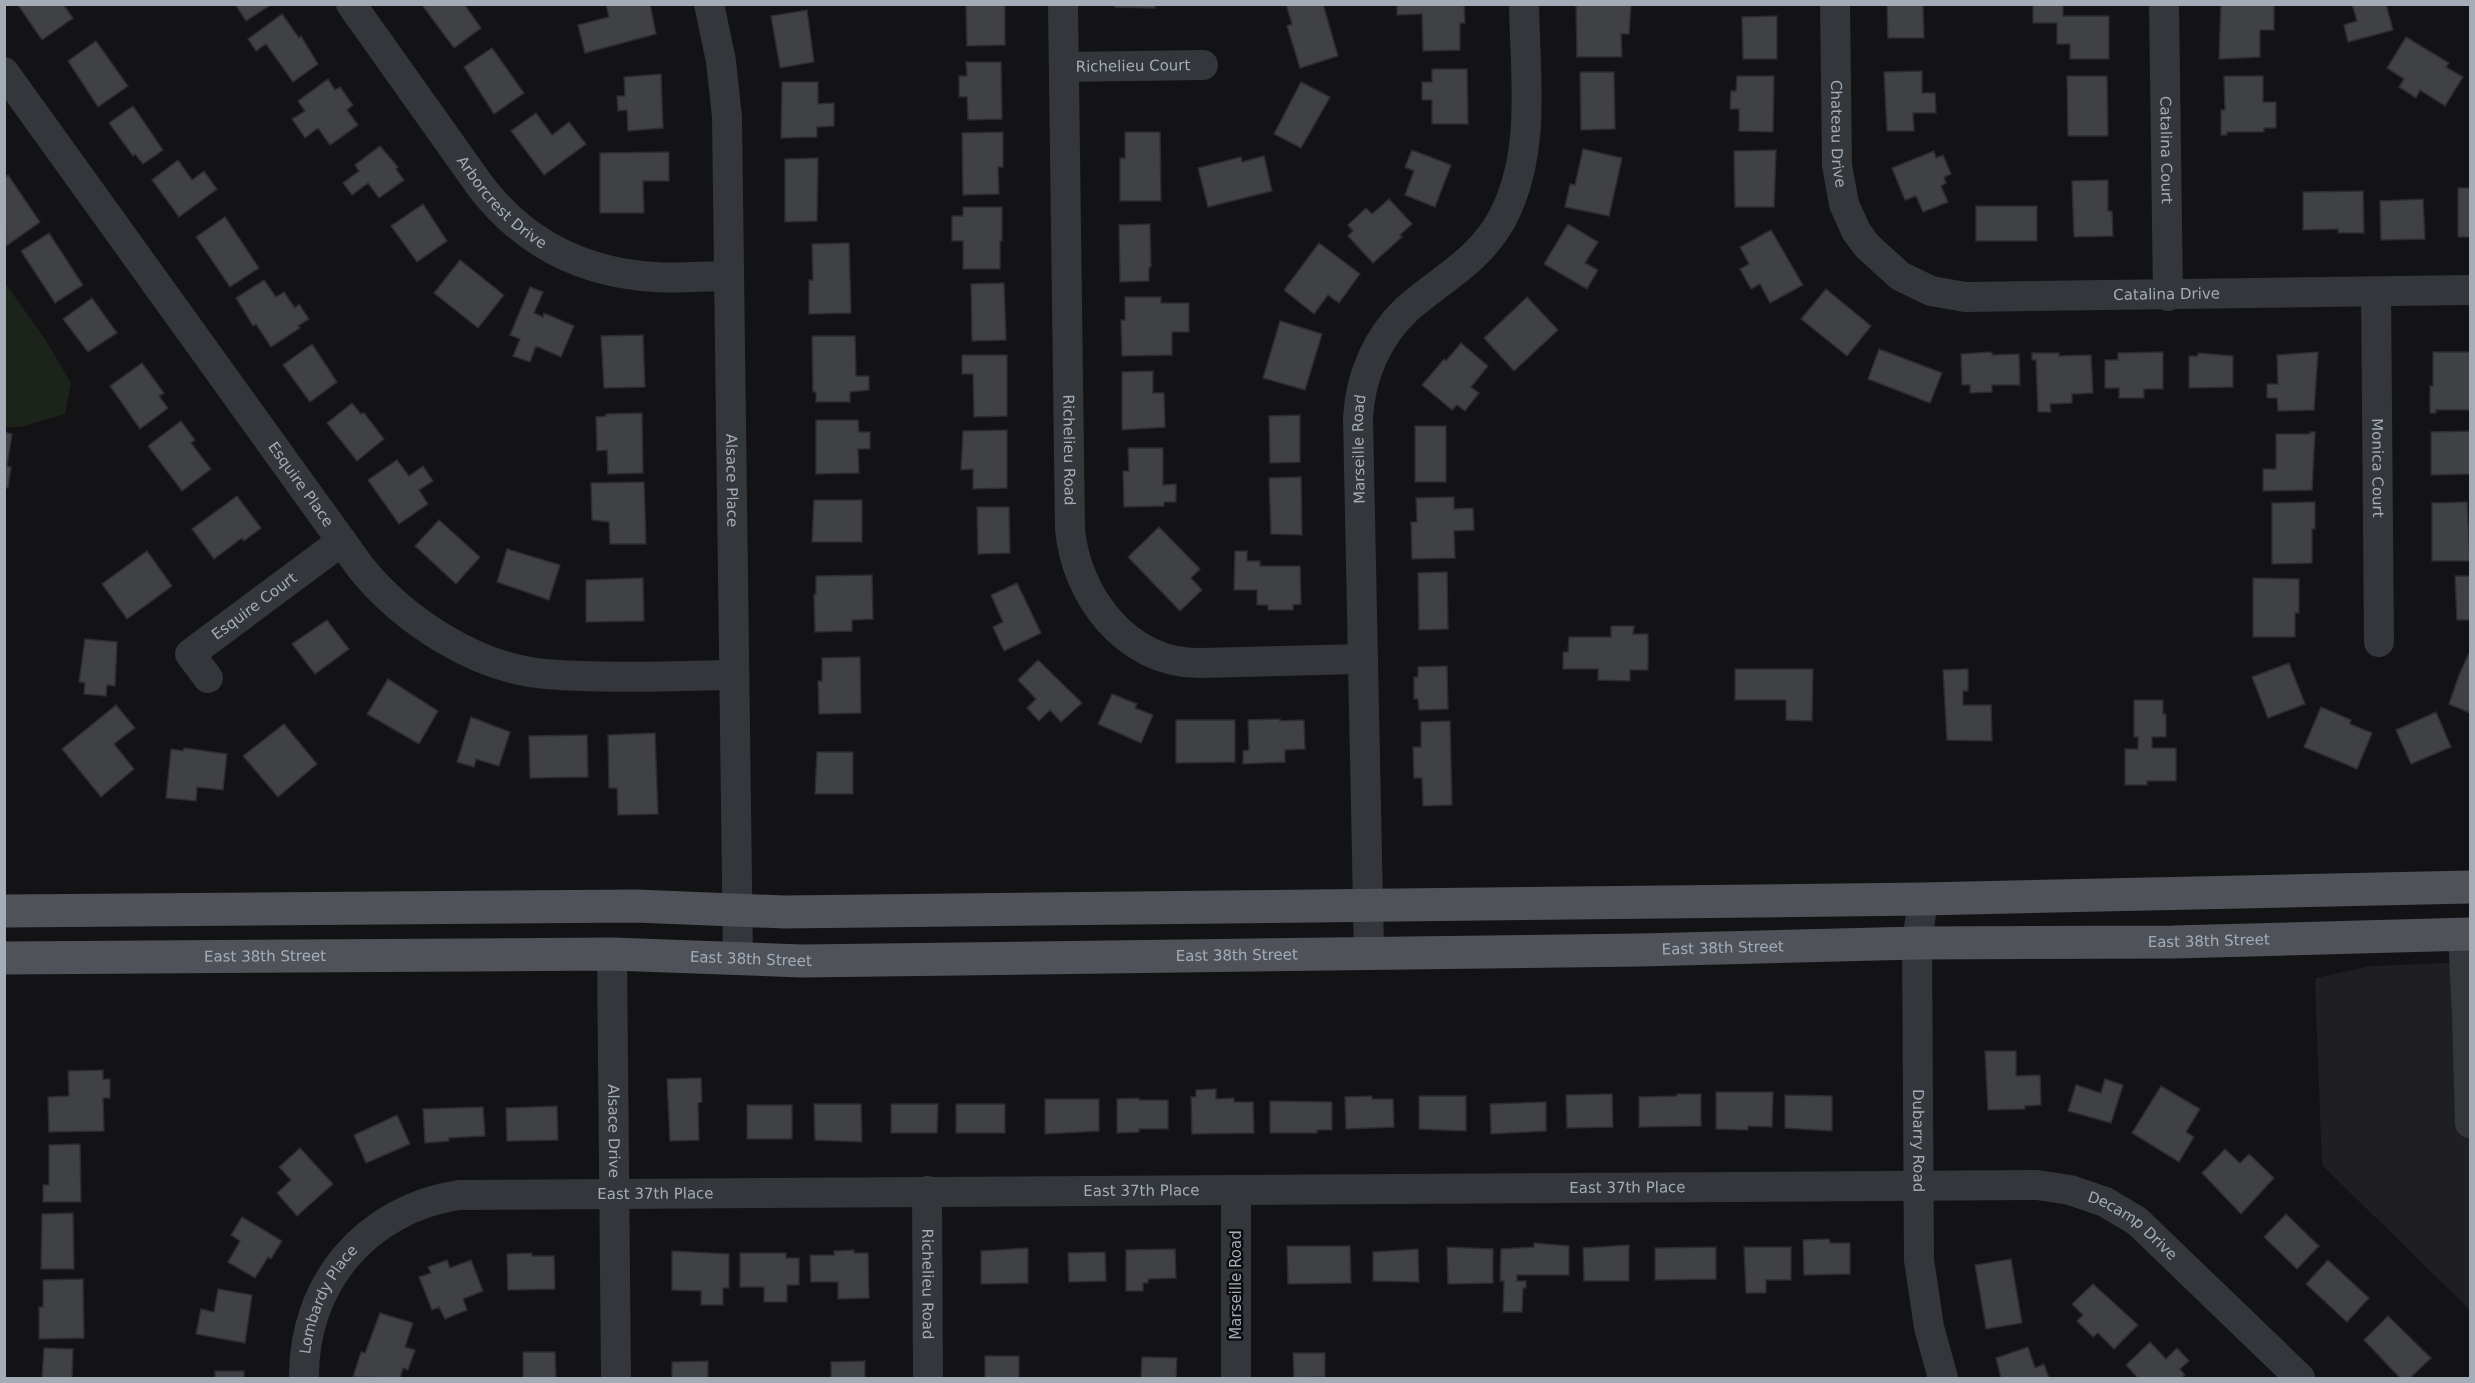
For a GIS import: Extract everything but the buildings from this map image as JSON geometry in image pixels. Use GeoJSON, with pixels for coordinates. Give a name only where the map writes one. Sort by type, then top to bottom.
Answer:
{"type":"FeatureCollection","features":[{"type":"Feature","properties":{"kind":"main road"},"geometry":{"type":"LineString","coordinates":[[4,911],[624,906],[808,912],[1923,898],[2470,887]]}},
{"type":"Feature","properties":{"kind":"main road","name":"East 38th Street"},"geometry":{"type":"LineString","coordinates":[[4,958],[612,954],[802,961],[1917,943],[2174,942],[2467,934]]}},
{"type":"Feature","properties":{"kind":"street","name":"Arborcrest Drive"},"geometry":{"type":"LineString","coordinates":[[351,4],[481,187],[497,207],[523,231],[574,261],[619,273],[654,277],[729,276]]}},
{"type":"Feature","properties":{"kind":"street","name":"Alsace Place"},"geometry":{"type":"LineString","coordinates":[[709,4],[721,61],[726,107],[738,959]]}},
{"type":"Feature","properties":{"kind":"street","name":"Richelieu Road"},"geometry":{"type":"LineString","coordinates":[[1063,4],[1070,529],[1074,557],[1088,592],[1107,619],[1134,642],[1177,661],[1199,663],[1361,659]]}},
{"type":"Feature","properties":{"kind":"street","name":"Marseille Road"},"geometry":{"type":"LineString","coordinates":[[1369,953],[1361,659],[1358,418],[1360,393],[1371,360],[1390,328],[1406,310],[1473,258],[1501,219],[1512,197],[1526,139],[1524,4]]}},
{"type":"Feature","properties":{"kind":"street","name":"Chateau Drive"},"geometry":{"type":"LineString","coordinates":[[1834,4],[1839,185],[1844,204],[1856,231],[1874,253]]}},
{"type":"Feature","properties":{"kind":"street","name":"Catalina Court"},"geometry":{"type":"LineString","coordinates":[[2164,4],[2168,296]]}},
{"type":"Feature","properties":{"kind":"street","name":"Richelieu Court"},"geometry":{"type":"LineString","coordinates":[[1064,67],[1203,64]]}},
{"type":"Feature","properties":{"kind":"street","name":"Esquire Place"},"geometry":{"type":"LineString","coordinates":[[4,72],[342,541],[376,586],[412,619],[454,645],[521,670],[569,676],[733,675]]}},
{"type":"Feature","properties":{"kind":"street","name":"Catalina Drive"},"geometry":{"type":"LineString","coordinates":[[1874,253],[1910,282],[1931,291],[1965,297],[2168,296],[2470,290]]}},
{"type":"Feature","properties":{"kind":"street","name":"Monica Court"},"geometry":{"type":"LineString","coordinates":[[2376,292],[2379,642]]}},
{"type":"Feature","properties":{"kind":"street","name":"Esquire Court"},"geometry":{"type":"LineString","coordinates":[[208,678],[190,654],[342,541]]}},
{"type":"Feature","properties":{"kind":"street","name":"Dubarry Road"},"geometry":{"type":"LineString","coordinates":[[1923,898],[1917,943],[1919,1248],[1923,1294],[1943,1378]]}},
{"type":"Feature","properties":{"kind":"street"},"geometry":{"type":"LineString","coordinates":[[2467,934],[2470,1123]]}},
{"type":"Feature","properties":{"kind":"street","name":"Alsace Drive"},"geometry":{"type":"LineString","coordinates":[[612,954],[616,1378]]}},
{"type":"Feature","properties":{"kind":"street","name":"East 37th Place"},"geometry":{"type":"LineString","coordinates":[[374,1230],[425,1202],[448,1197],[927,1191],[1236,1191],[1917,1185]]}},
{"type":"Feature","properties":{"kind":"street","name":"Decamp Drive"},"geometry":{"type":"LineString","coordinates":[[1917,1185],[2037,1185],[2070,1190],[2111,1205],[2147,1228],[2300,1378]]}},
{"type":"Feature","properties":{"kind":"street","name":"Richelieu Road"},"geometry":{"type":"LineString","coordinates":[[927,1191],[928,1378]]}},
{"type":"Feature","properties":{"kind":"street","name":"Marseille Road"},"geometry":{"type":"LineString","coordinates":[[1236,1191],[1236,1378]]}},
{"type":"Feature","properties":{"kind":"street","name":"Lombardy Place"},"geometry":{"type":"LineString","coordinates":[[304,1378],[308,1331],[322,1293],[341,1263],[356,1245],[374,1230]]}},
{"type":"Feature","properties":{"kind":"shaded area"},"geometry":{"type":"Polygon","coordinates":[[[5,283],[45,339],[71,383],[65,414],[21,427],[5,427],[5,283]]]}},
{"type":"Feature","properties":{"kind":"shaded area"},"geometry":{"type":"Polygon","coordinates":[[[2470,962],[2470,1310],[2322,1165],[2315,984],[2316,978],[2371,966],[2470,962]]]}}]}
